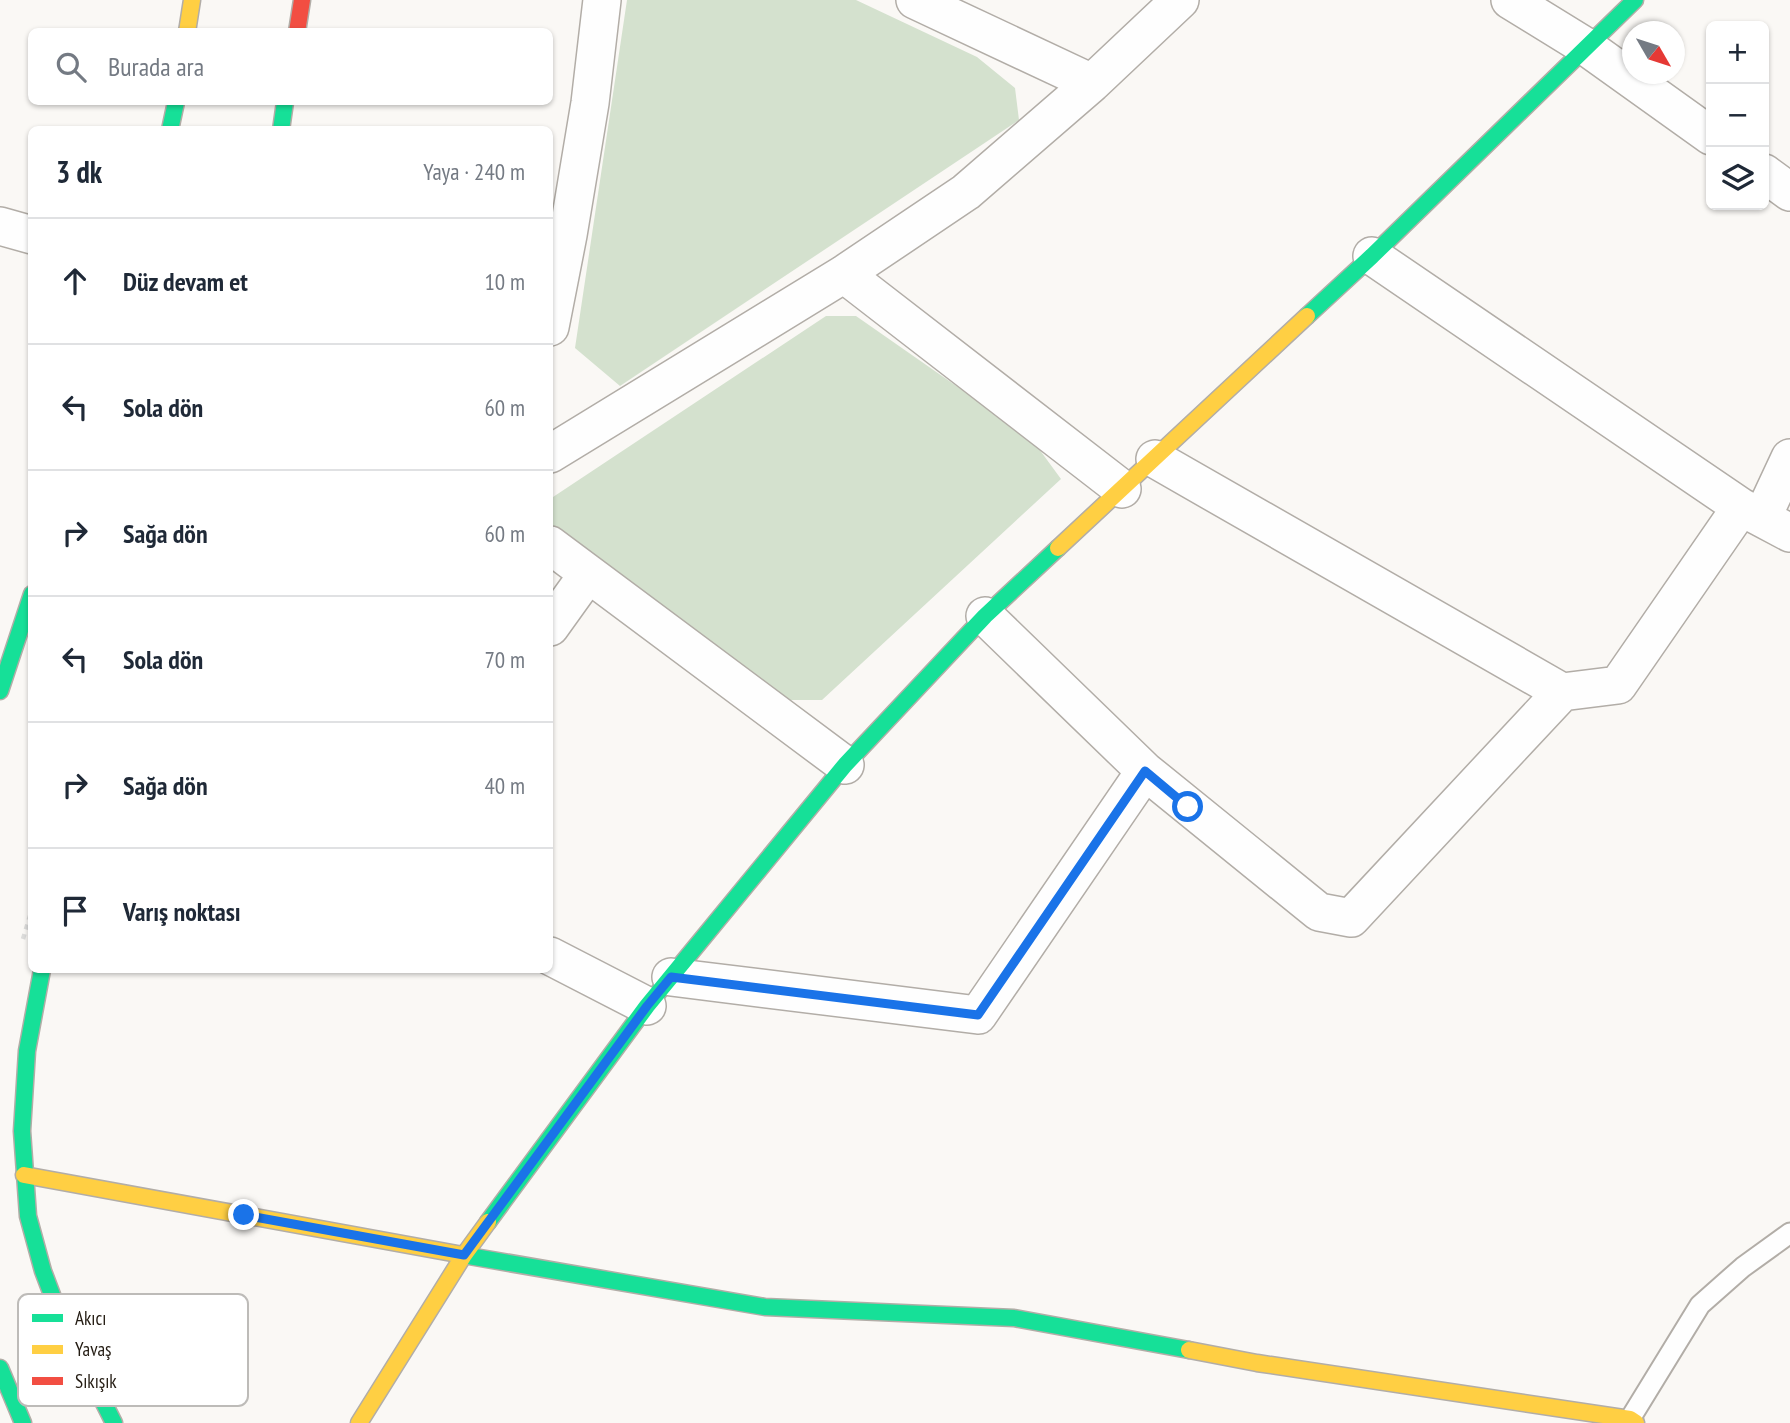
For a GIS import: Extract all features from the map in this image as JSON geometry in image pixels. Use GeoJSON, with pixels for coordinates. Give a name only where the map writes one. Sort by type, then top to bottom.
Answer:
{"type":"FeatureCollection","features":[{"type":"Feature","properties":{"kind":"main road"},"geometry":{"type":"LineString","coordinates":[[188,28],[192,0]]}},
{"type":"Feature","properties":{"kind":"main road"},"geometry":{"type":"LineString","coordinates":[[298,28],[302,0]]}},
{"type":"Feature","properties":{"kind":"main road"},"geometry":{"type":"LineString","coordinates":[[359,1423],[464,1255],[647,1006],[845,765],[985,616],[1372,256],[1635,0]]}},
{"type":"Feature","properties":{"kind":"main road"},"geometry":{"type":"LineString","coordinates":[[171,126],[175,105]]}},
{"type":"Feature","properties":{"kind":"main road"},"geometry":{"type":"LineString","coordinates":[[282,126],[285,105]]}},
{"type":"Feature","properties":{"kind":"main road"},"geometry":{"type":"LineString","coordinates":[[0,691],[28,606]]}},
{"type":"Feature","properties":{"kind":"main road"},"geometry":{"type":"LineString","coordinates":[[41,973],[27,1051],[22,1132],[28,1216],[52,1294]]}},
{"type":"Feature","properties":{"kind":"main road"},"geometry":{"type":"LineString","coordinates":[[24,1175],[765,1307],[1014,1318],[1257,1363],[1633,1421]]}},
{"type":"Feature","properties":{"kind":"main road"},"geometry":{"type":"LineString","coordinates":[[0,1368],[23,1423]]}},
{"type":"Feature","properties":{"kind":"main road"},"geometry":{"type":"LineString","coordinates":[[105,1406],[114,1423]]}},
{"type":"Feature","properties":{"kind":"street"},"geometry":{"type":"LineString","coordinates":[[553,312],[588,116],[602,0]]}},
{"type":"Feature","properties":{"kind":"street"},"geometry":{"type":"LineString","coordinates":[[915,0],[1092,83]]}},
{"type":"Feature","properties":{"kind":"street"},"geometry":{"type":"LineString","coordinates":[[553,452],[844,274],[966,192],[1092,83],[1180,0]]}},
{"type":"Feature","properties":{"kind":"street"},"geometry":{"type":"LineString","coordinates":[[1510,0],[1588,47],[1706,132]]}},
{"type":"Feature","properties":{"kind":"street"},"geometry":{"type":"LineString","coordinates":[[1769,177],[1790,192]]}},
{"type":"Feature","properties":{"kind":"street"},"geometry":{"type":"LineString","coordinates":[[0,226],[28,234]]}},
{"type":"Feature","properties":{"kind":"street"},"geometry":{"type":"LineString","coordinates":[[1372,256],[1764,519]]}},
{"type":"Feature","properties":{"kind":"street"},"geometry":{"type":"LineString","coordinates":[[844,274],[1122,489]]}},
{"type":"Feature","properties":{"kind":"street"},"geometry":{"type":"LineString","coordinates":[[1155,459],[1562,692],[1618,685],[1764,519],[1790,458]]}},
{"type":"Feature","properties":{"kind":"street"},"geometry":{"type":"LineString","coordinates":[[553,547],[845,765]]}},
{"type":"Feature","properties":{"kind":"street"},"geometry":{"type":"LineString","coordinates":[[553,622],[588,574]]}},
{"type":"Feature","properties":{"kind":"street"},"geometry":{"type":"LineString","coordinates":[[985,616],[1145,771],[1319,912],[1351,918],[1562,692]]}},
{"type":"Feature","properties":{"kind":"street"},"geometry":{"type":"LineString","coordinates":[[671,977],[978,1015],[1145,771]]}},
{"type":"Feature","properties":{"kind":"street"},"geometry":{"type":"LineString","coordinates":[[553,958],[647,1006]]}},
{"type":"Feature","properties":{"kind":"lane"},"geometry":{"type":"LineString","coordinates":[[1633,1421],[1700,1305],[1743,1267],[1790,1233]]}},
{"type":"Feature","properties":{"kind":"green space"},"geometry":{"type":"Polygon","coordinates":[[[627,0],[856,0],[977,57],[1015,88],[1019,120],[620,386],[575,348],[627,0]]]}},
{"type":"Feature","properties":{"kind":"green space"},"geometry":{"type":"Polygon","coordinates":[[[826,316],[856,316],[1031,438],[1061,479],[822,700],[790,700],[553,529],[553,497],[826,316]]]}},
{"type":"Feature","properties":{"kind":"traffic: fast"},"geometry":{"type":"LineString","coordinates":[[1307,316],[1635,0]]}},
{"type":"Feature","properties":{"kind":"traffic: fast"},"geometry":{"type":"LineString","coordinates":[[171,126],[175,105]]}},
{"type":"Feature","properties":{"kind":"traffic: fast"},"geometry":{"type":"LineString","coordinates":[[282,126],[285,105]]}},
{"type":"Feature","properties":{"kind":"traffic: fast"},"geometry":{"type":"LineString","coordinates":[[488,1222],[647,1006],[845,765],[985,616],[1058,548]]}},
{"type":"Feature","properties":{"kind":"traffic: fast"},"geometry":{"type":"LineString","coordinates":[[0,691],[28,606]]}},
{"type":"Feature","properties":{"kind":"traffic: fast"},"geometry":{"type":"LineString","coordinates":[[41,973],[27,1051],[22,1131],[28,1216],[52,1294]]}},
{"type":"Feature","properties":{"kind":"traffic: fast"},"geometry":{"type":"LineString","coordinates":[[463,1255],[765,1307],[1014,1318],[1189,1350]]}},
{"type":"Feature","properties":{"kind":"traffic: fast"},"geometry":{"type":"LineString","coordinates":[[0,1368],[23,1423]]}},
{"type":"Feature","properties":{"kind":"traffic: fast"},"geometry":{"type":"LineString","coordinates":[[105,1406],[114,1423]]}},
{"type":"Feature","properties":{"kind":"traffic: slow"},"geometry":{"type":"LineString","coordinates":[[188,28],[192,0]]}},
{"type":"Feature","properties":{"kind":"traffic: slow"},"geometry":{"type":"LineString","coordinates":[[1058,548],[1307,316]]}},
{"type":"Feature","properties":{"kind":"traffic: slow"},"geometry":{"type":"LineString","coordinates":[[24,1175],[463,1255]]}},
{"type":"Feature","properties":{"kind":"traffic: slow"},"geometry":{"type":"LineString","coordinates":[[359,1423],[464,1255],[488,1222]]}},
{"type":"Feature","properties":{"kind":"traffic: slow"},"geometry":{"type":"LineString","coordinates":[[1189,1350],[1257,1363],[1630,1419],[1636,1423]]}},
{"type":"Feature","properties":{"kind":"traffic: jam"},"geometry":{"type":"LineString","coordinates":[[298,28],[302,0]]}},
{"type":"Feature","properties":{"kind":"route"},"geometry":{"type":"LineString","coordinates":[[244,1215],[464,1255],[671,977],[978,1015],[1145,771],[1188,807]]}}]}
